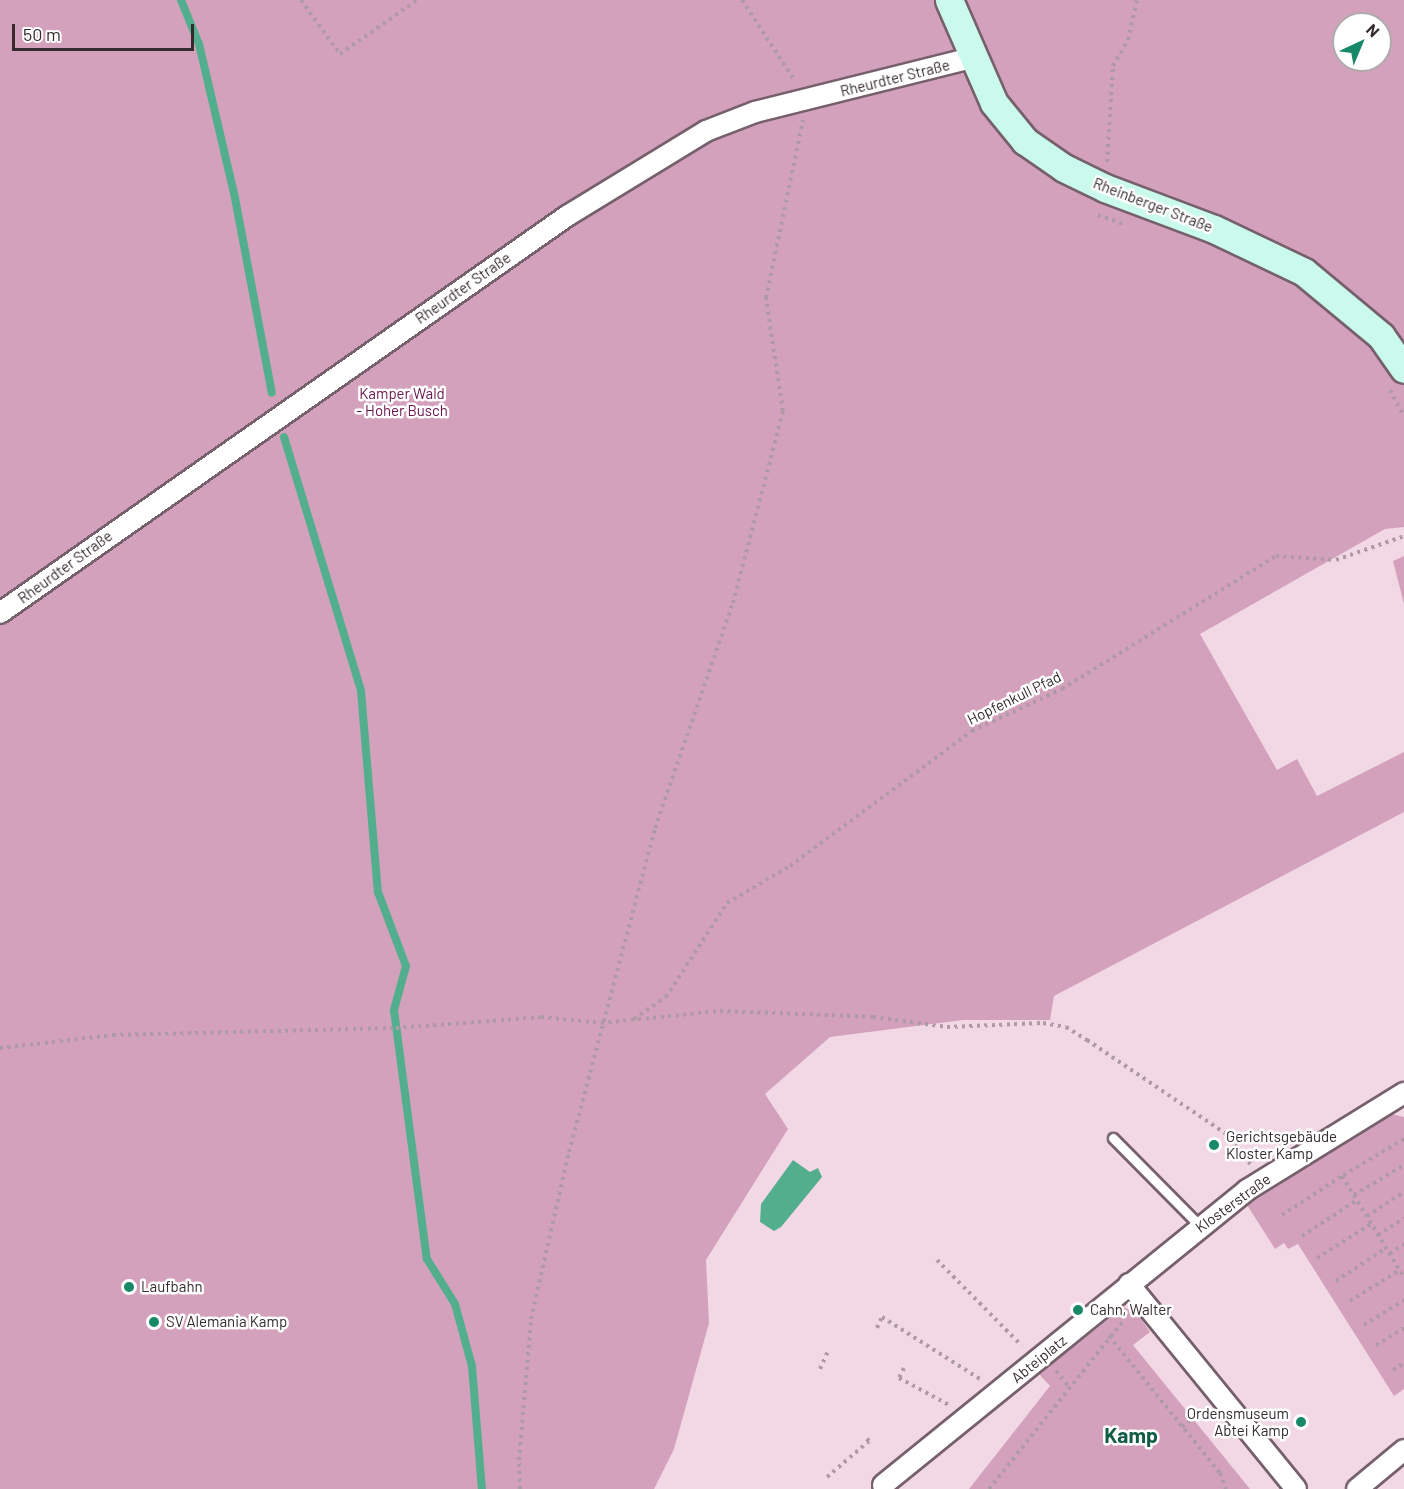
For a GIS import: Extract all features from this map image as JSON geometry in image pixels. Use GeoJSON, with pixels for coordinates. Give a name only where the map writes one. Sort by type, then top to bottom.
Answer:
{"type":"FeatureCollection","features":[{"type":"Feature","properties":{"kind":"main road","name":"Rheinberger Straße"},"geometry":{"type":"LineString","coordinates":[[949,0],[972,58],[994,103],[1025,141],[1064,168],[1105,188],[1214,229],[1304,272],[1381,336],[1404,369]]}},
{"type":"Feature","properties":{"kind":"street","name":"Rheurdter Straße"},"geometry":{"type":"LineString","coordinates":[[0,613],[567,216],[706,131],[755,112],[972,58]]}},
{"type":"Feature","properties":{"kind":"street","name":"Klosterstraße"},"geometry":{"type":"LineString","coordinates":[[1129,1284],[1200,1226],[1262,1180],[1404,1093]]}},
{"type":"Feature","properties":{"kind":"street","name":"Abteiplatz"},"geometry":{"type":"LineString","coordinates":[[883,1485],[1129,1284]]}},
{"type":"Feature","properties":{"kind":"street"},"geometry":{"type":"LineString","coordinates":[[1129,1284],[1296,1489]]}},
{"type":"Feature","properties":{"kind":"street"},"geometry":{"type":"LineString","coordinates":[[1357,1489],[1404,1450]]}},
{"type":"Feature","properties":{"kind":"lane"},"geometry":{"type":"LineString","coordinates":[[1113,1138],[1200,1226]]}},
{"type":"Feature","properties":{"kind":"path"},"geometry":{"type":"LineString","coordinates":[[302,0],[340,54],[417,0]]}},
{"type":"Feature","properties":{"kind":"path"},"geometry":{"type":"LineString","coordinates":[[520,1489],[519,1460],[531,1319],[601,1023],[655,828],[733,603],[783,411],[766,298],[807,100],[742,0]]}},
{"type":"Feature","properties":{"kind":"path"},"geometry":{"type":"LineString","coordinates":[[1106,220],[1105,188],[1113,66],[1128,40],[1137,0]]}},
{"type":"Feature","properties":{"kind":"path","name":"Hopfenkull Pfad"},"geometry":{"type":"LineString","coordinates":[[633,1019],[666,997],[727,903],[790,866],[972,731],[1062,689],[1276,556],[1336,560],[1404,536]]}},
{"type":"Feature","properties":{"kind":"path"},"geometry":{"type":"LineString","coordinates":[[0,1048],[113,1035],[396,1028],[541,1017],[601,1023],[720,1011],[795,1012],[947,1027],[999,1023],[1066,1028],[1226,1133],[1262,1180]]}},
{"type":"Feature","properties":{"kind":"path"},"geometry":{"type":"LineString","coordinates":[[1282,1215],[1404,1138]]}},
{"type":"Feature","properties":{"kind":"path"},"geometry":{"type":"LineString","coordinates":[[1354,1196],[1404,1165]]}},
{"type":"Feature","properties":{"kind":"path"},"geometry":{"type":"LineString","coordinates":[[1342,1176],[1404,1276]]}},
{"type":"Feature","properties":{"kind":"path"},"geometry":{"type":"LineString","coordinates":[[1367,1216],[1404,1192]]}},
{"type":"Feature","properties":{"kind":"path"},"geometry":{"type":"LineString","coordinates":[[1302,1236],[1357,1200]]}},
{"type":"Feature","properties":{"kind":"path"},"geometry":{"type":"LineString","coordinates":[[1378,1235],[1404,1218]]}},
{"type":"Feature","properties":{"kind":"path"},"geometry":{"type":"LineString","coordinates":[[1317,1258],[1371,1224]]}},
{"type":"Feature","properties":{"kind":"path"},"geometry":{"type":"LineString","coordinates":[[1390,1254],[1404,1244]]}},
{"type":"Feature","properties":{"kind":"path"},"geometry":{"type":"LineString","coordinates":[[1336,1281],[1386,1248]]}},
{"type":"Feature","properties":{"kind":"path"},"geometry":{"type":"LineString","coordinates":[[937,1260],[1037,1361]]}},
{"type":"Feature","properties":{"kind":"path"},"geometry":{"type":"LineString","coordinates":[[1350,1301],[1400,1270]]}},
{"type":"Feature","properties":{"kind":"path"},"geometry":{"type":"LineString","coordinates":[[1364,1325],[1404,1300]]}},
{"type":"Feature","properties":{"kind":"path"},"geometry":{"type":"LineString","coordinates":[[877,1328],[882,1317],[999,1391]]}},
{"type":"Feature","properties":{"kind":"path"},"geometry":{"type":"LineString","coordinates":[[1376,1345],[1404,1328]]}},
{"type":"Feature","properties":{"kind":"path"},"geometry":{"type":"LineString","coordinates":[[989,1489],[1109,1336],[1220,1473],[1226,1489]]}},
{"type":"Feature","properties":{"kind":"path"},"geometry":{"type":"LineString","coordinates":[[820,1369],[828,1351]]}},
{"type":"Feature","properties":{"kind":"path"},"geometry":{"type":"LineString","coordinates":[[1393,1370],[1404,1363]]}},
{"type":"Feature","properties":{"kind":"path"},"geometry":{"type":"LineString","coordinates":[[904,1368],[899,1378],[970,1416]]}},
{"type":"Feature","properties":{"kind":"path"},"geometry":{"type":"LineString","coordinates":[[1182,1427],[1221,1396]]}},
{"type":"Feature","properties":{"kind":"path"},"geometry":{"type":"LineString","coordinates":[[827,1477],[869,1441],[866,1438]]}},
{"type":"Feature","properties":{"kind":"green space","name":"Kamper Wald - Hoher Busch"},"geometry":{"type":"Polygon","coordinates":[[[0,0],[1404,0],[1404,527],[1385,529],[1200,634],[1277,770],[1297,759],[1317,796],[1404,752],[1404,812],[1054,996],[1050,1020],[963,1020],[830,1037],[765,1094],[788,1129],[706,1260],[709,1323],[674,1449],[654,1489],[0,1489],[0,0]]]}},
{"type":"Feature","properties":{"kind":"green space"},"geometry":{"type":"Polygon","coordinates":[[[1404,556],[1404,604],[1393,561],[1404,556]]]}},
{"type":"Feature","properties":{"kind":"green space"},"geometry":{"type":"Polygon","coordinates":[[[1391,1114],[1404,1117],[1404,1389],[1394,1396],[1298,1244],[1288,1249],[1284,1243],[1275,1249],[1247,1205],[1391,1114]]]}},
{"type":"Feature","properties":{"kind":"green space"},"geometry":{"type":"Polygon","coordinates":[[[1124,1307],[1138,1315],[1150,1332],[1133,1345],[1250,1489],[969,1489],[1050,1386],[1039,1374],[1124,1307]]]}},
{"type":"Feature","properties":{"kind":"shaded area"},"geometry":{"type":"Polygon","coordinates":[[[793,1160],[810,1172],[818,1168],[822,1177],[781,1227],[774,1231],[760,1222],[761,1204],[793,1160]]]}},
{"type":"Feature","properties":{"kind":"waterway"},"geometry":{"type":"LineString","coordinates":[[181,0],[199,44],[235,198],[272,393]]}},
{"type":"Feature","properties":{"kind":"waterway"},"geometry":{"type":"LineString","coordinates":[[284,437],[361,691],[378,892],[406,966],[394,1010],[427,1259],[455,1304],[472,1366],[482,1489]]}},
{"type":"Feature","properties":{"kind":"place","name":"Gerichtsgebäude Kloster Kamp"},"geometry":{"type":"Point","coordinates":[1214,1145]}},
{"type":"Feature","properties":{"kind":"place","name":"Laufbahn"},"geometry":{"type":"Point","coordinates":[129,1287]}},
{"type":"Feature","properties":{"kind":"place","name":"Cahn, Walter"},"geometry":{"type":"Point","coordinates":[1078,1310]}},
{"type":"Feature","properties":{"kind":"place","name":"SV Alemania Kamp"},"geometry":{"type":"Point","coordinates":[154,1322]}},
{"type":"Feature","properties":{"kind":"place","name":"Ordensmuseum Abtei Kamp"},"geometry":{"type":"Point","coordinates":[1301,1422]}},
{"type":"Feature","properties":{"kind":"district","name":"Kamp"},"geometry":{"type":"Point","coordinates":[1131,1435]}}]}
